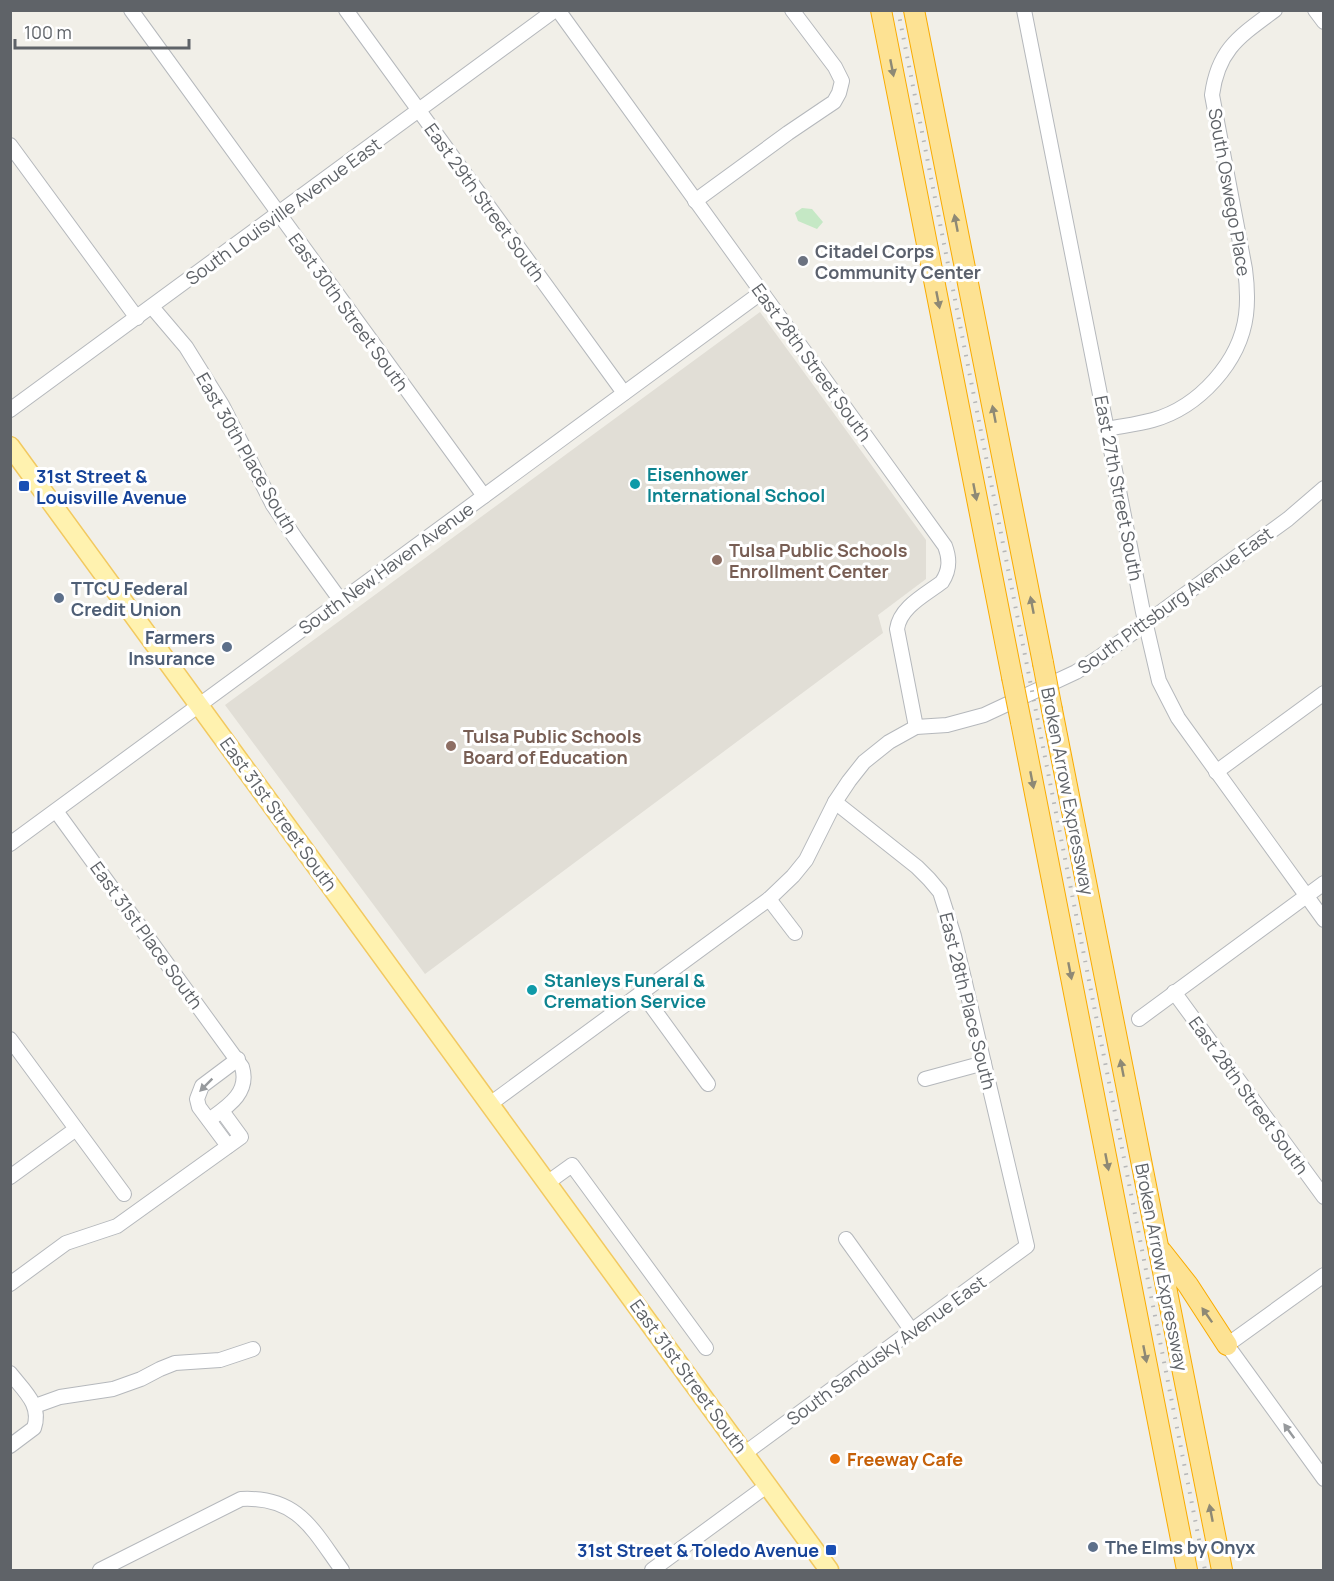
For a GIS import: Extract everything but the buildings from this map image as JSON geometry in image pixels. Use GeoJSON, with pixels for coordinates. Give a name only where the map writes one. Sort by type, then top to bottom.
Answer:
{"type":"FeatureCollection","features":[{"type":"Feature","properties":{"kind":"highway","name":"Broken Arrow Expressway"},"geometry":{"type":"LineString","coordinates":[[880,10],[1188,1570]]}},
{"type":"Feature","properties":{"kind":"highway","name":"Broken Arrow Expressway"},"geometry":{"type":"LineString","coordinates":[[915,10],[1222,1570]]}},
{"type":"Feature","properties":{"kind":"highway"},"geometry":{"type":"LineString","coordinates":[[1159,1248],[1188,1284],[1227,1345]]}},
{"type":"Feature","properties":{"kind":"main road","name":"East 31st Street South"},"geometry":{"type":"LineString","coordinates":[[10,446],[829,1570]]}},
{"type":"Feature","properties":{"kind":"street","name":"East 30th Street South"},"geometry":{"type":"LineString","coordinates":[[131,10],[484,496]]}},
{"type":"Feature","properties":{"kind":"street","name":"East 29th Street South"},"geometry":{"type":"LineString","coordinates":[[346,10],[624,393]]}},
{"type":"Feature","properties":{"kind":"street","name":"South Louisville Avenue East"},"geometry":{"type":"LineString","coordinates":[[10,410],[556,10]]}},
{"type":"Feature","properties":{"kind":"street","name":"East 28th Street South"},"geometry":{"type":"LineString","coordinates":[[556,10],[945,546],[948,553],[948,568],[942,582],[905,610],[898,621],[898,639],[916,728]]}},
{"type":"Feature","properties":{"kind":"street"},"geometry":{"type":"LineString","coordinates":[[695,201],[834,102],[842,88],[842,81],[835,67],[792,10]]}},
{"type":"Feature","properties":{"kind":"street","name":"East 27th Street South"},"geometry":{"type":"LineString","coordinates":[[1024,10],[1145,624],[1159,681],[1178,718],[1323,920]]}},
{"type":"Feature","properties":{"kind":"street","name":"South Oswego Place"},"geometry":{"type":"LineString","coordinates":[[1108,429],[1154,420],[1173,412],[1191,400],[1219,374],[1241,336],[1245,316],[1246,278],[1212,95],[1216,72],[1230,46],[1239,36],[1275,10]]}},
{"type":"Feature","properties":{"kind":"street"},"geometry":{"type":"LineString","coordinates":[[1315,10],[1323,22]]}},
{"type":"Feature","properties":{"kind":"street"},"geometry":{"type":"LineString","coordinates":[[10,145],[137,318]]}},
{"type":"Feature","properties":{"kind":"street","name":"South New Haven Avenue"},"geometry":{"type":"LineString","coordinates":[[10,844],[762,292]]}},
{"type":"Feature","properties":{"kind":"street","name":"East 30th Place South"},"geometry":{"type":"LineString","coordinates":[[152,307],[186,347],[222,405],[273,505],[341,601]]}},
{"type":"Feature","properties":{"kind":"street","name":"South Pittsburg Avenue East"},"geometry":{"type":"LineString","coordinates":[[490,1104],[769,899],[806,860],[835,802],[849,781],[864,762],[889,742],[916,728],[947,725],[984,715],[1076,672],[1288,519],[1323,488]]}},
{"type":"Feature","properties":{"kind":"street"},"geometry":{"type":"LineString","coordinates":[[1216,772],[1323,693]]}},
{"type":"Feature","properties":{"kind":"street","name":"East 28th Place South"},"geometry":{"type":"LineString","coordinates":[[835,802],[917,867],[940,892],[954,936],[1028,1246]]}},
{"type":"Feature","properties":{"kind":"street","name":"East 31st Place South"},"geometry":{"type":"LineString","coordinates":[[56,811],[238,1059],[245,1075],[238,1097],[209,1120]]}},
{"type":"Feature","properties":{"kind":"street"},"geometry":{"type":"LineString","coordinates":[[1139,1019],[1323,884]]}},
{"type":"Feature","properties":{"kind":"street"},"geometry":{"type":"LineString","coordinates":[[769,899],[795,933]]}},
{"type":"Feature","properties":{"kind":"street","name":"East 28th Street South"},"geometry":{"type":"LineString","coordinates":[[1174,992],[1323,1197]]}},
{"type":"Feature","properties":{"kind":"street"},"geometry":{"type":"LineString","coordinates":[[642,993],[708,1084]]}},
{"type":"Feature","properties":{"kind":"street"},"geometry":{"type":"LineString","coordinates":[[10,1039],[124,1194]]}},
{"type":"Feature","properties":{"kind":"street"},"geometry":{"type":"LineString","coordinates":[[228,1146],[199,1107],[196,1099],[202,1086],[238,1059]]}},
{"type":"Feature","properties":{"kind":"street"},"geometry":{"type":"LineString","coordinates":[[925,1079],[984,1063]]}},
{"type":"Feature","properties":{"kind":"street"},"geometry":{"type":"LineString","coordinates":[[10,1284],[66,1243],[117,1226],[241,1137],[222,1111]]}},
{"type":"Feature","properties":{"kind":"street"},"geometry":{"type":"LineString","coordinates":[[10,1177],[76,1130]]}},
{"type":"Feature","properties":{"kind":"street","name":"East 31st Street South"},"geometry":{"type":"LineString","coordinates":[[547,1183],[572,1165],[706,1348]]}},
{"type":"Feature","properties":{"kind":"street"},"geometry":{"type":"LineString","coordinates":[[846,1239],[912,1331]]}},
{"type":"Feature","properties":{"kind":"street","name":"South Sandusky Avenue East"},"geometry":{"type":"LineString","coordinates":[[745,1453],[1028,1246]]}},
{"type":"Feature","properties":{"kind":"street"},"geometry":{"type":"LineString","coordinates":[[1323,1275],[1227,1345],[1323,1479]]}},
{"type":"Feature","properties":{"kind":"street"},"geometry":{"type":"LineString","coordinates":[[35,1406],[60,1397],[113,1389],[175,1363],[220,1360],[253,1349]]}},
{"type":"Feature","properties":{"kind":"street"},"geometry":{"type":"LineString","coordinates":[[10,1373],[37,1412],[34,1428],[10,1446]]}},
{"type":"Feature","properties":{"kind":"street"},"geometry":{"type":"LineString","coordinates":[[652,1570],[768,1485]]}},
{"type":"Feature","properties":{"kind":"street"},"geometry":{"type":"LineString","coordinates":[[100,1570],[240,1499],[252,1498],[273,1501],[295,1512],[310,1526],[342,1570]]}},
{"type":"Feature","properties":{"kind":"shaded area"},"geometry":{"type":"Polygon","coordinates":[[[760,312],[926,540],[926,579],[878,615],[883,633],[425,974],[225,705],[760,312]]]}},
{"type":"Feature","properties":{"kind":"green space"},"geometry":{"type":"Polygon","coordinates":[[[802,208],[812,209],[823,222],[817,229],[798,221],[795,213],[802,208]]]}},
{"type":"Feature","properties":{"kind":"railway"},"geometry":{"type":"LineString","coordinates":[[898,10],[1205,1570]]}},
{"type":"Feature","properties":{"kind":"place","name":"Citadel Corps Community Center"},"geometry":{"type":"Point","coordinates":[803,261]}},
{"type":"Feature","properties":{"kind":"place","name":"Eisenhower International School"},"geometry":{"type":"Point","coordinates":[635,484]}},
{"type":"Feature","properties":{"kind":"place","name":"31st Street & Louisville Avenue"},"geometry":{"type":"Point","coordinates":[24,486]}},
{"type":"Feature","properties":{"kind":"place","name":"Tulsa Public Schools Enrollment Center"},"geometry":{"type":"Point","coordinates":[717,560]}},
{"type":"Feature","properties":{"kind":"place","name":"TTCU Federal Credit Union"},"geometry":{"type":"Point","coordinates":[59,598]}},
{"type":"Feature","properties":{"kind":"place","name":"Farmers Insurance"},"geometry":{"type":"Point","coordinates":[227,647]}},
{"type":"Feature","properties":{"kind":"place","name":"Tulsa Public Schools Board of Education"},"geometry":{"type":"Point","coordinates":[451,746]}},
{"type":"Feature","properties":{"kind":"place","name":"Stanleys Funeral & Cremation Service"},"geometry":{"type":"Point","coordinates":[532,990]}},
{"type":"Feature","properties":{"kind":"place","name":"Freeway Cafe"},"geometry":{"type":"Point","coordinates":[835,1459]}},
{"type":"Feature","properties":{"kind":"place","name":"The Elms by Onyx"},"geometry":{"type":"Point","coordinates":[1093,1547]}},
{"type":"Feature","properties":{"kind":"place","name":"31st Street & Toledo Avenue"},"geometry":{"type":"Point","coordinates":[831,1550]}}]}
